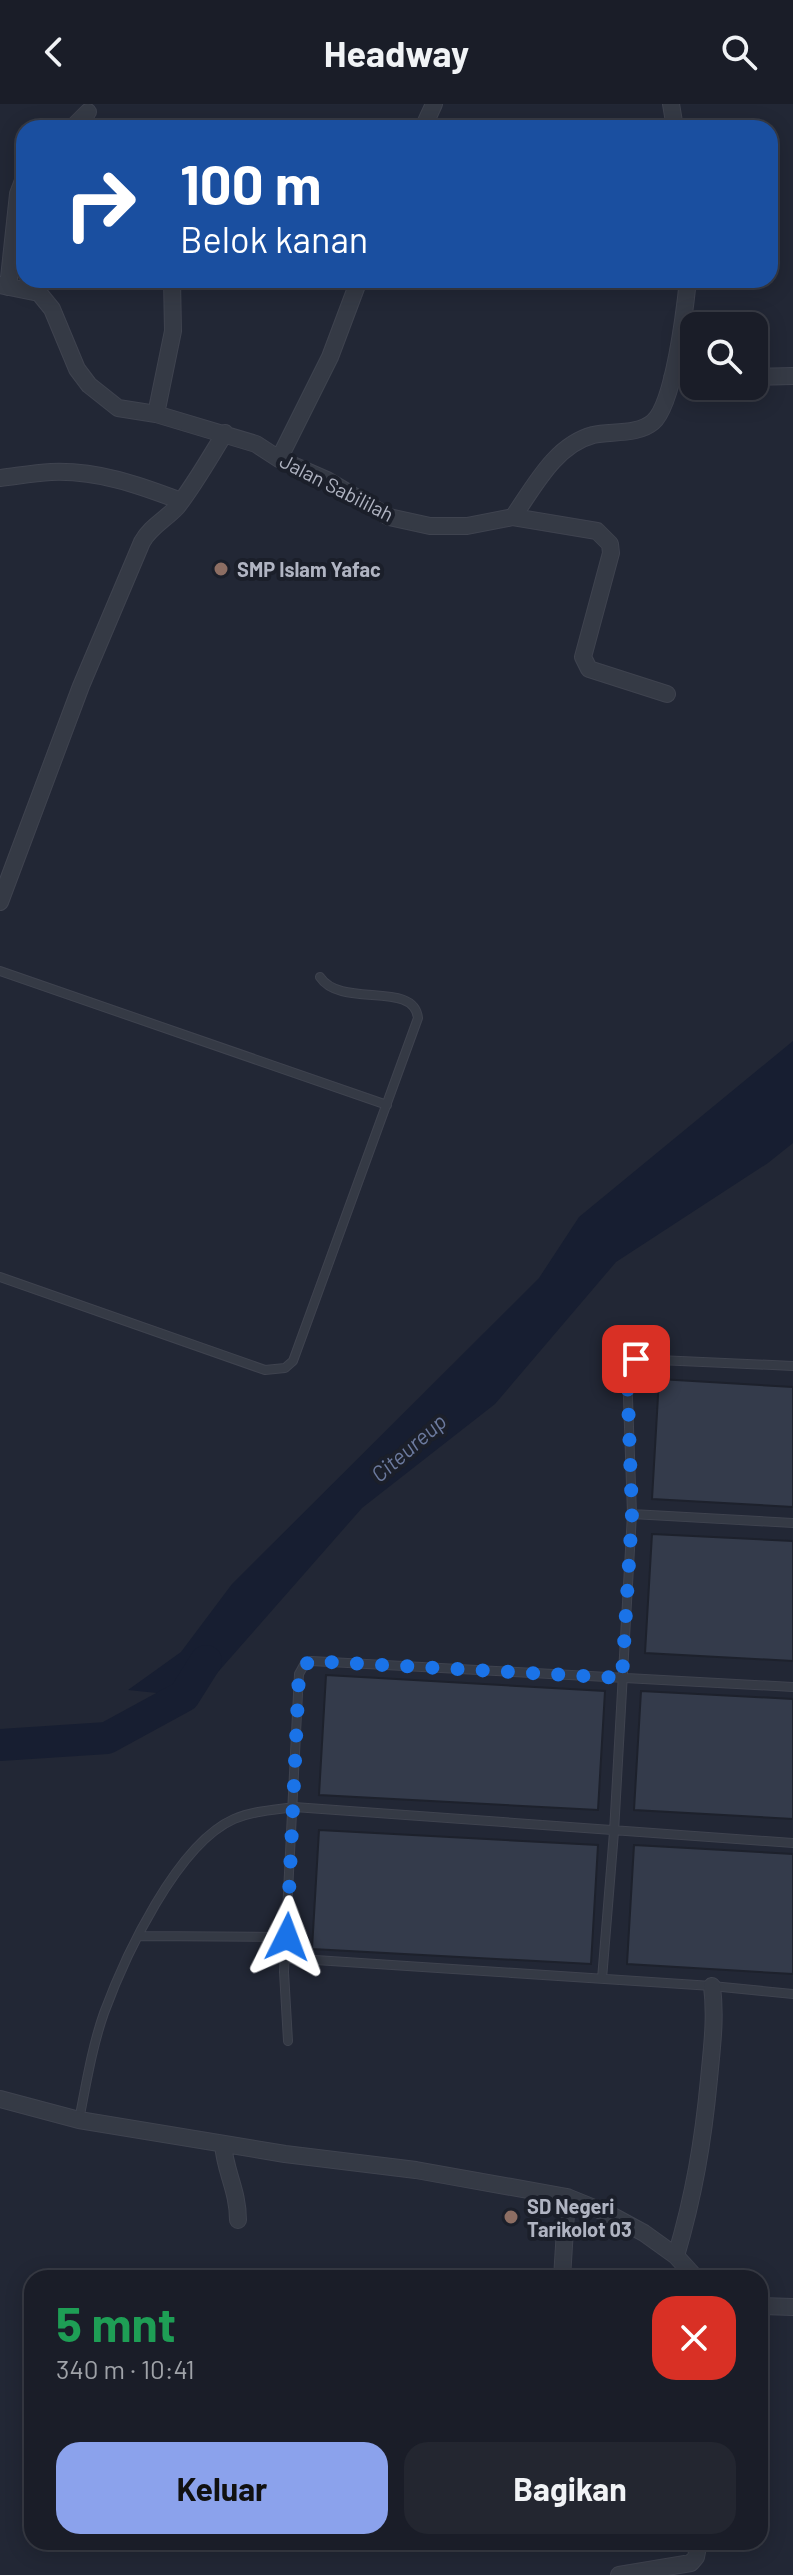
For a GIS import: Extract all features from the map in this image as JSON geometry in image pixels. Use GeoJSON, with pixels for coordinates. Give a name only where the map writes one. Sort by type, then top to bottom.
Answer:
{"type":"FeatureCollection","features":[{"type":"Feature","properties":{"kind":"street"},"geometry":{"type":"LineString","coordinates":[[80,120],[88,112]]}},
{"type":"Feature","properties":{"kind":"street"},"geometry":{"type":"LineString","coordinates":[[4,286],[16,207]]}},
{"type":"Feature","properties":{"kind":"street","name":"Jalan Sabililah"},"geometry":{"type":"LineString","coordinates":[[4,286],[39,293],[46,301],[77,369],[102,397],[118,408],[156,414],[256,444],[279,459],[327,480],[389,517],[430,526],[467,526],[513,517]]}},
{"type":"Feature","properties":{"kind":"street"},"geometry":{"type":"LineString","coordinates":[[156,414],[173,331],[172,288]]}},
{"type":"Feature","properties":{"kind":"street"},"geometry":{"type":"LineString","coordinates":[[279,459],[330,357],[356,288]]}},
{"type":"Feature","properties":{"kind":"street"},"geometry":{"type":"LineString","coordinates":[[667,694],[589,669],[584,663],[583,657],[611,553],[610,544],[597,531],[513,517],[567,447],[591,436],[636,430],[651,424],[660,411],[672,378],[687,288]]}},
{"type":"Feature","properties":{"kind":"street"},"geometry":{"type":"LineString","coordinates":[[768,377],[793,376]]}},
{"type":"Feature","properties":{"kind":"street"},"geometry":{"type":"LineString","coordinates":[[672,378],[680,378]]}},
{"type":"Feature","properties":{"kind":"street"},"geometry":{"type":"LineString","coordinates":[[0,902],[81,686],[142,542],[147,533],[166,519],[181,501],[225,433]]}},
{"type":"Feature","properties":{"kind":"street"},"geometry":{"type":"LineString","coordinates":[[0,478],[52,472],[89,474],[135,483],[181,501]]}},
{"type":"Feature","properties":{"kind":"street"},"geometry":{"type":"LineString","coordinates":[[676,2256],[691,2206],[703,2146],[714,2039],[712,1986]]}},
{"type":"Feature","properties":{"kind":"street"},"geometry":{"type":"LineString","coordinates":[[0,2099],[79,2120],[223,2144],[416,2170],[567,2197],[644,2233],[676,2256],[689,2270]]}},
{"type":"Feature","properties":{"kind":"street"},"geometry":{"type":"LineString","coordinates":[[223,2144],[225,2163],[238,2196],[238,2220]]}},
{"type":"Feature","properties":{"kind":"street"},"geometry":{"type":"LineString","coordinates":[[562,2270],[567,2197]]}},
{"type":"Feature","properties":{"kind":"street"},"geometry":{"type":"LineString","coordinates":[[768,2306],[793,2307]]}},
{"type":"Feature","properties":{"kind":"street"},"geometry":{"type":"LineString","coordinates":[[619,2575],[693,2569]]}},
{"type":"Feature","properties":{"kind":"lane"},"geometry":{"type":"LineString","coordinates":[[0,971],[387,1105]]}},
{"type":"Feature","properties":{"kind":"lane"},"geometry":{"type":"LineString","coordinates":[[0,1277],[265,1370],[285,1368],[293,1361],[418,1018],[412,1004],[402,999],[333,990],[320,977]]}},
{"type":"Feature","properties":{"kind":"lane"},"geometry":{"type":"LineString","coordinates":[[602,1979],[614,1832],[632,1514],[627,1369],[636,1359],[793,1366]]}},
{"type":"Feature","properties":{"kind":"lane"},"geometry":{"type":"LineString","coordinates":[[632,1514],[793,1523]]}},
{"type":"Feature","properties":{"kind":"lane"},"geometry":{"type":"LineString","coordinates":[[288,2041],[285,1958],[299,1674],[304,1665],[311,1661],[793,1687]]}},
{"type":"Feature","properties":{"kind":"lane"},"geometry":{"type":"LineString","coordinates":[[79,2120],[103,2016],[140,1936],[180,1867],[198,1845],[233,1819],[256,1812],[294,1807],[793,1843]]}},
{"type":"Feature","properties":{"kind":"lane"},"geometry":{"type":"LineString","coordinates":[[140,1936],[287,1937]]}},
{"type":"Feature","properties":{"kind":"lane"},"geometry":{"type":"LineString","coordinates":[[285,1958],[793,1994]]}},
{"type":"Feature","properties":{"kind":"water"},"geometry":{"type":"Polygon","coordinates":[[[793,1041],[793,1143],[768,1163],[616,1262],[495,1404],[362,1508],[196,1697],[128,1690],[181,1652],[232,1584],[539,1278],[579,1217],[793,1041]]]}},
{"type":"Feature","properties":{"kind":"building"},"geometry":{"type":"Polygon","coordinates":[[[659,1379],[793,1387],[793,1507],[652,1499],[659,1379]]]}},
{"type":"Feature","properties":{"kind":"building"},"geometry":{"type":"Polygon","coordinates":[[[652,1534],[793,1541],[793,1661],[645,1653],[652,1534]]]}},
{"type":"Feature","properties":{"kind":"building"},"geometry":{"type":"Polygon","coordinates":[[[326,1675],[605,1691],[598,1810],[319,1795],[326,1675]]]}},
{"type":"Feature","properties":{"kind":"building"},"geometry":{"type":"Polygon","coordinates":[[[641,1691],[793,1699],[793,1819],[634,1810],[641,1691]]]}},
{"type":"Feature","properties":{"kind":"building"},"geometry":{"type":"Polygon","coordinates":[[[319,1830],[598,1845],[591,1964],[312,1949],[319,1830]]]}},
{"type":"Feature","properties":{"kind":"building"},"geometry":{"type":"Polygon","coordinates":[[[634,1845],[793,1854],[793,1974],[627,1964],[634,1845]]]}},
{"type":"Feature","properties":{"kind":"waterway","name":"Citeureup"},"geometry":{"type":"LineString","coordinates":[[0,1745],[107,1738],[184,1696],[206,1661]]}},
{"type":"Feature","properties":{"kind":"place","name":"SMP Islam Yafac"},"geometry":{"type":"Point","coordinates":[221,569]}},
{"type":"Feature","properties":{"kind":"place","name":"SD Negeri Tarikolot 03"},"geometry":{"type":"Point","coordinates":[511,2217]}},
{"type":"Feature","properties":{"kind":"route"},"geometry":{"type":"LineString","coordinates":[[287,1937],[299,1674],[304,1665],[311,1661],[622,1678],[632,1514],[627,1369],[636,1359]]}}]}
